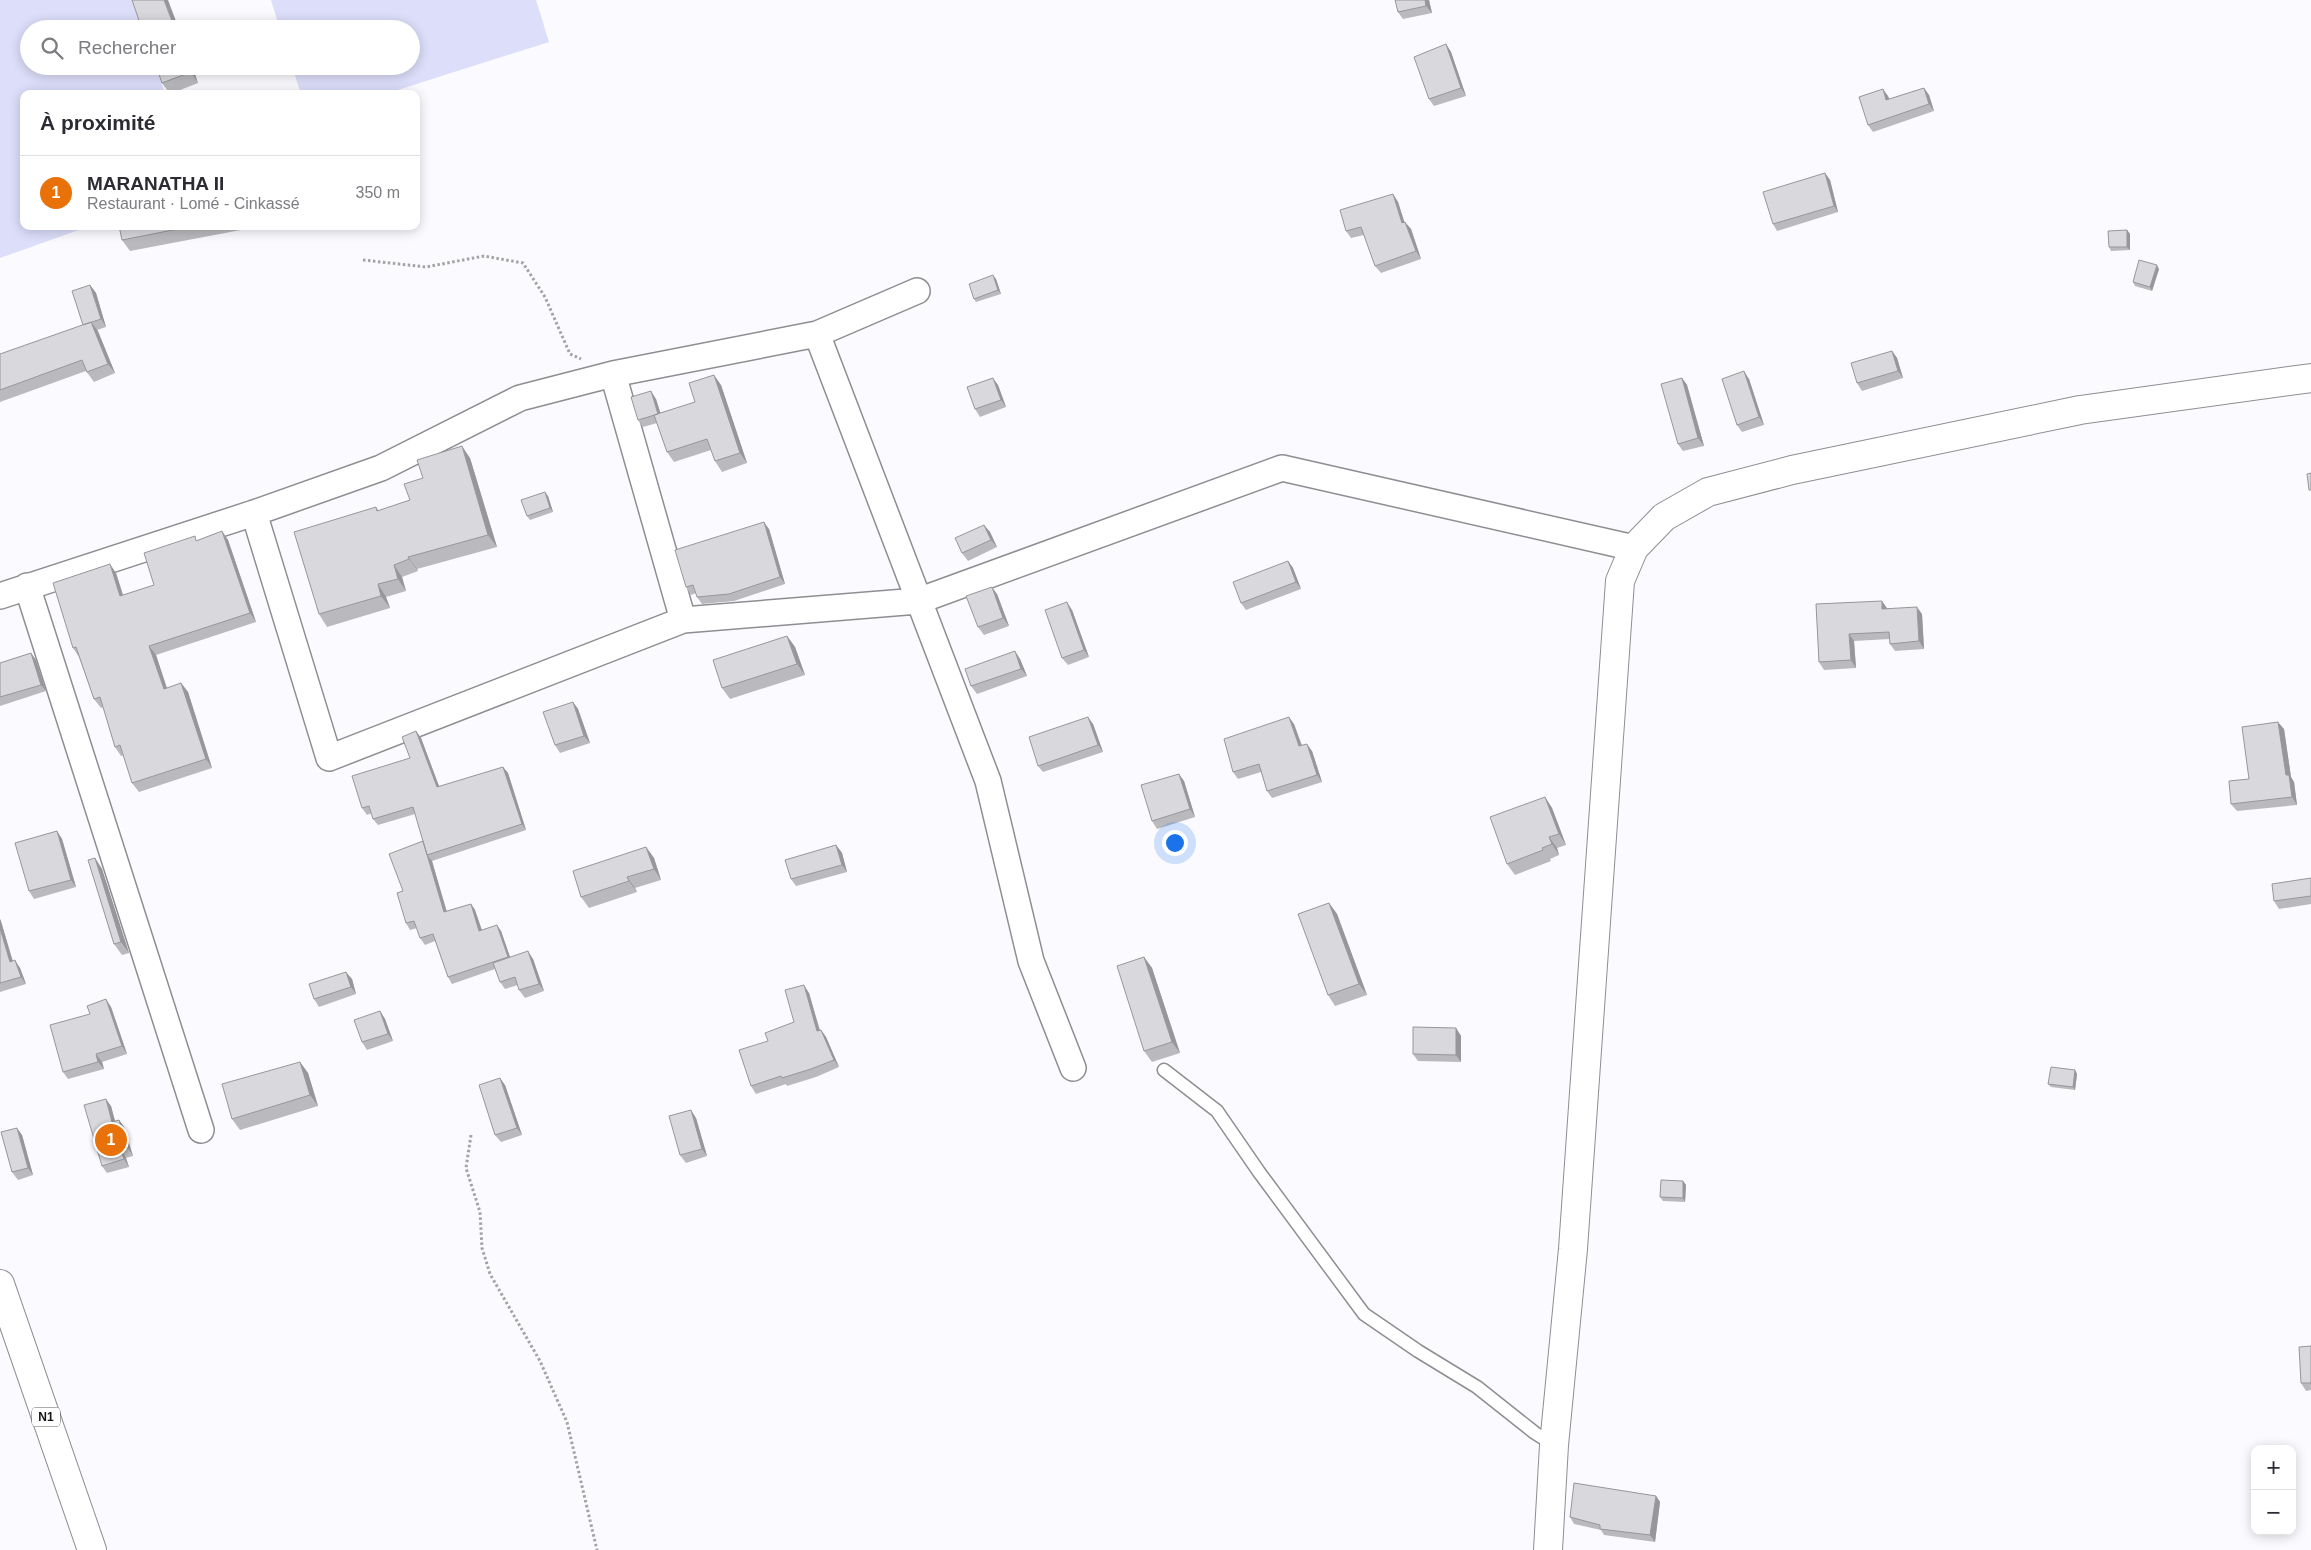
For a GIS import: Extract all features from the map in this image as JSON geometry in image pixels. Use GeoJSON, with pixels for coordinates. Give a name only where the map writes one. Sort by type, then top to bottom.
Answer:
{"type":"FeatureCollection","features":[{"type":"Feature","properties":{"kind":"main road"},"geometry":{"type":"LineString","coordinates":[[1548,1550],[1554,1445],[1574,1239],[1620,581],[1634,548],[1664,517],[1708,492],[1792,470],[2080,410],[2311,378]]}},
{"type":"Feature","properties":{"kind":"main road","name":"N1"},"geometry":{"type":"LineString","coordinates":[[0,1284],[92,1550]]}},
{"type":"Feature","properties":{"kind":"street"},"geometry":{"type":"LineString","coordinates":[[0,596],[254,513],[381,468],[520,398],[613,374],[817,334],[918,291]]}},
{"type":"Feature","properties":{"kind":"street"},"geometry":{"type":"LineString","coordinates":[[817,334],[988,781],[1032,961],[1073,1068]]}},
{"type":"Feature","properties":{"kind":"street"},"geometry":{"type":"LineString","coordinates":[[613,374],[683,620]]}},
{"type":"Feature","properties":{"kind":"street"},"geometry":{"type":"LineString","coordinates":[[254,513],[329,758],[683,620],[918,601],[1282,468],[1634,548]]}},
{"type":"Feature","properties":{"kind":"street"},"geometry":{"type":"LineString","coordinates":[[27,586],[201,1130]]}},
{"type":"Feature","properties":{"kind":"lane"},"geometry":{"type":"LineString","coordinates":[[1164,1070],[1217,1111],[1259,1172],[1364,1314],[1418,1351],[1477,1387],[1535,1433],[1554,1445]]}},
{"type":"Feature","properties":{"kind":"path"},"geometry":{"type":"LineString","coordinates":[[363,260],[426,267],[484,256],[524,263],[545,297],[570,354],[613,374]]}},
{"type":"Feature","properties":{"kind":"path"},"geometry":{"type":"LineString","coordinates":[[471,1136],[466,1168],[480,1212],[482,1248],[490,1274],[540,1361],[568,1422],[597,1550]]}},
{"type":"Feature","properties":{"kind":"shaded area"},"geometry":{"type":"Polygon","coordinates":[[[0,0],[132,0],[140,20],[20,20],[20,75],[159,75],[164,90],[20,90],[20,230],[79,230],[0,258],[0,0]]]}},
{"type":"Feature","properties":{"kind":"shaded area"},"geometry":{"type":"Polygon","coordinates":[[[271,0],[536,0],[549,42],[398,90],[300,90],[295,75],[420,75],[420,20],[277,20],[271,0]]]}},
{"type":"Feature","properties":{"kind":"building"},"geometry":{"type":"Polygon","coordinates":[[[132,0],[164,0],[172,20],[139,20],[132,0]]]}},
{"type":"Feature","properties":{"kind":"building"},"geometry":{"type":"Polygon","coordinates":[[[1395,0],[1425,0],[1426,6],[1398,12],[1395,0]]]}},
{"type":"Feature","properties":{"kind":"building"},"geometry":{"type":"Polygon","coordinates":[[[1446,44],[1461,88],[1429,99],[1414,57],[1446,44]]]}},
{"type":"Feature","properties":{"kind":"building"},"geometry":{"type":"Polygon","coordinates":[[[159,75],[183,75],[162,83],[159,75]]]}},
{"type":"Feature","properties":{"kind":"building"},"geometry":{"type":"Polygon","coordinates":[[[1924,88],[1929,104],[1868,125],[1859,97],[1883,89],[1886,100],[1924,88]]]}},
{"type":"Feature","properties":{"kind":"building"},"geometry":{"type":"Polygon","coordinates":[[[1825,173],[1834,206],[1773,224],[1763,192],[1825,173]]]}},
{"type":"Feature","properties":{"kind":"building"},"geometry":{"type":"Polygon","coordinates":[[[1393,194],[1402,223],[1405,222],[1416,251],[1375,266],[1361,227],[1346,231],[1340,210],[1393,194]]]}},
{"type":"Feature","properties":{"kind":"building"},"geometry":{"type":"Polygon","coordinates":[[[120,230],[173,230],[122,240],[120,230]]]}},
{"type":"Feature","properties":{"kind":"building"},"geometry":{"type":"Polygon","coordinates":[[[2127,230],[2127,247],[2109,247],[2108,231],[2127,230]]]}},
{"type":"Feature","properties":{"kind":"building"},"geometry":{"type":"Polygon","coordinates":[[[2139,260],[2157,265],[2150,287],[2133,282],[2139,260]]]}},
{"type":"Feature","properties":{"kind":"building"},"geometry":{"type":"Polygon","coordinates":[[[993,275],[998,290],[974,299],[969,284],[993,275]]]}},
{"type":"Feature","properties":{"kind":"building"},"geometry":{"type":"Polygon","coordinates":[[[90,285],[101,319],[83,325],[72,291],[90,285]]]}},
{"type":"Feature","properties":{"kind":"building"},"geometry":{"type":"Polygon","coordinates":[[[91,322],[108,364],[87,372],[82,360],[0,390],[0,354],[91,322]]]}},
{"type":"Feature","properties":{"kind":"building"},"geometry":{"type":"Polygon","coordinates":[[[1892,351],[1898,371],[1857,383],[1851,363],[1892,351]]]}},
{"type":"Feature","properties":{"kind":"building"},"geometry":{"type":"Polygon","coordinates":[[[1744,371],[1759,417],[1737,425],[1722,379],[1744,371]]]}},
{"type":"Feature","properties":{"kind":"building"},"geometry":{"type":"Polygon","coordinates":[[[714,375],[740,453],[715,461],[707,439],[667,452],[654,415],[695,402],[689,383],[714,375]]]}},
{"type":"Feature","properties":{"kind":"building"},"geometry":{"type":"Polygon","coordinates":[[[993,378],[1001,400],[975,409],[967,387],[993,378]]]}},
{"type":"Feature","properties":{"kind":"building"},"geometry":{"type":"Polygon","coordinates":[[[1682,378],[1698,438],[1678,444],[1661,384],[1682,378]]]}},
{"type":"Feature","properties":{"kind":"building"},"geometry":{"type":"Polygon","coordinates":[[[651,391],[658,414],[638,420],[631,397],[651,391]]]}},
{"type":"Feature","properties":{"kind":"building"},"geometry":{"type":"Polygon","coordinates":[[[462,446],[488,535],[408,557],[409,559],[394,565],[398,579],[378,584],[381,596],[319,614],[294,532],[376,507],[377,511],[410,500],[404,484],[423,478],[417,460],[462,446]]]}},
{"type":"Feature","properties":{"kind":"building"},"geometry":{"type":"Polygon","coordinates":[[[2311,473],[2311,490],[2309,490],[2307,474],[2311,473]]]}},
{"type":"Feature","properties":{"kind":"building"},"geometry":{"type":"Polygon","coordinates":[[[545,492],[550,508],[527,516],[521,500],[545,492]]]}},
{"type":"Feature","properties":{"kind":"building"},"geometry":{"type":"Polygon","coordinates":[[[764,522],[780,577],[729,594],[697,597],[693,585],[686,587],[675,550],[764,522]]]}},
{"type":"Feature","properties":{"kind":"building"},"geometry":{"type":"Polygon","coordinates":[[[984,525],[991,540],[962,553],[955,538],[984,525]]]}},
{"type":"Feature","properties":{"kind":"building"},"geometry":{"type":"Polygon","coordinates":[[[222,531],[250,613],[149,646],[164,689],[181,683],[206,759],[132,783],[120,745],[115,747],[100,697],[94,699],[76,647],[73,648],[53,583],[110,564],[120,596],[154,585],[144,553],[195,536],[196,541],[222,531]]]}},
{"type":"Feature","properties":{"kind":"building"},"geometry":{"type":"Polygon","coordinates":[[[1288,561],[1296,582],[1241,603],[1233,582],[1288,561]]]}},
{"type":"Feature","properties":{"kind":"building"},"geometry":{"type":"Polygon","coordinates":[[[992,587],[1003,618],[978,627],[966,596],[992,587]]]}},
{"type":"Feature","properties":{"kind":"building"},"geometry":{"type":"Polygon","coordinates":[[[1882,601],[1882,609],[1917,607],[1919,641],[1890,644],[1889,632],[1849,634],[1851,660],[1819,662],[1816,604],[1882,601]]]}},
{"type":"Feature","properties":{"kind":"building"},"geometry":{"type":"Polygon","coordinates":[[[1067,602],[1084,650],[1062,658],[1045,610],[1067,602]]]}},
{"type":"Feature","properties":{"kind":"building"},"geometry":{"type":"Polygon","coordinates":[[[787,636],[797,664],[722,688],[713,660],[787,636]]]}},
{"type":"Feature","properties":{"kind":"building"},"geometry":{"type":"Polygon","coordinates":[[[1015,651],[1021,669],[971,686],[965,669],[1015,651]]]}},
{"type":"Feature","properties":{"kind":"building"},"geometry":{"type":"Polygon","coordinates":[[[31,653],[41,685],[0,697],[0,663],[31,653]]]}},
{"type":"Feature","properties":{"kind":"building"},"geometry":{"type":"Polygon","coordinates":[[[573,702],[584,736],[555,745],[543,712],[573,702]]]}},
{"type":"Feature","properties":{"kind":"building"},"geometry":{"type":"Polygon","coordinates":[[[1088,717],[1098,745],[1038,766],[1029,737],[1088,717]]]}},
{"type":"Feature","properties":{"kind":"building"},"geometry":{"type":"Polygon","coordinates":[[[1289,717],[1299,746],[1307,744],[1317,775],[1267,791],[1259,764],[1233,772],[1224,739],[1289,717]]]}},
{"type":"Feature","properties":{"kind":"building"},"geometry":{"type":"Polygon","coordinates":[[[2278,722],[2286,775],[2289,775],[2292,797],[2231,804],[2229,781],[2249,779],[2242,727],[2278,722]]]}},
{"type":"Feature","properties":{"kind":"building"},"geometry":{"type":"Polygon","coordinates":[[[416,731],[437,787],[503,767],[522,824],[427,855],[413,807],[373,819],[369,806],[362,808],[352,776],[410,758],[402,737],[416,731]]]}},
{"type":"Feature","properties":{"kind":"building"},"geometry":{"type":"Polygon","coordinates":[[[1179,774],[1190,809],[1152,821],[1141,785],[1179,774]]]}},
{"type":"Feature","properties":{"kind":"building"},"geometry":{"type":"Polygon","coordinates":[[[1545,797],[1559,834],[1549,837],[1552,844],[1542,848],[1543,850],[1507,864],[1490,817],[1545,797]]]}},
{"type":"Feature","properties":{"kind":"building"},"geometry":{"type":"Polygon","coordinates":[[[57,831],[71,880],[29,891],[15,843],[57,831]]]}},
{"type":"Feature","properties":{"kind":"building"},"geometry":{"type":"Polygon","coordinates":[[[423,841],[444,912],[471,904],[479,931],[497,925],[508,957],[448,977],[433,934],[420,938],[414,921],[406,923],[397,893],[403,891],[389,854],[423,841]]]}},
{"type":"Feature","properties":{"kind":"building"},"geometry":{"type":"Polygon","coordinates":[[[836,845],[842,865],[791,879],[785,860],[836,845]]]}},
{"type":"Feature","properties":{"kind":"building"},"geometry":{"type":"Polygon","coordinates":[[[646,847],[654,869],[627,877],[629,881],[581,897],[573,871],[646,847]]]}},
{"type":"Feature","properties":{"kind":"building"},"geometry":{"type":"Polygon","coordinates":[[[95,858],[121,942],[114,944],[88,860],[95,858]]]}},
{"type":"Feature","properties":{"kind":"building"},"geometry":{"type":"Polygon","coordinates":[[[2311,878],[2311,896],[2274,901],[2272,884],[2311,878]]]}},
{"type":"Feature","properties":{"kind":"building"},"geometry":{"type":"Polygon","coordinates":[[[1329,903],[1359,984],[1328,995],[1298,914],[1329,903]]]}},
{"type":"Feature","properties":{"kind":"building"},"geometry":{"type":"Polygon","coordinates":[[[0,928],[10,962],[15,960],[21,977],[0,983],[0,928]]]}},
{"type":"Feature","properties":{"kind":"building"},"geometry":{"type":"Polygon","coordinates":[[[528,951],[539,984],[519,990],[515,977],[500,982],[493,963],[528,951]]]}},
{"type":"Feature","properties":{"kind":"building"},"geometry":{"type":"Polygon","coordinates":[[[1144,957],[1172,1042],[1144,1051],[1117,966],[1144,957]]]}},
{"type":"Feature","properties":{"kind":"building"},"geometry":{"type":"Polygon","coordinates":[[[346,972],[351,987],[314,999],[309,984],[346,972]]]}},
{"type":"Feature","properties":{"kind":"building"},"geometry":{"type":"Polygon","coordinates":[[[804,985],[817,1031],[821,1030],[834,1060],[811,1069],[751,1086],[739,1050],[768,1041],[765,1033],[794,1022],[785,990],[804,985]]]}},
{"type":"Feature","properties":{"kind":"building"},"geometry":{"type":"Polygon","coordinates":[[[106,999],[122,1046],[96,1054],[98,1062],[63,1072],[50,1025],[90,1014],[87,1006],[106,999]]]}},
{"type":"Feature","properties":{"kind":"building"},"geometry":{"type":"Polygon","coordinates":[[[380,1011],[388,1034],[362,1042],[354,1020],[380,1011]]]}},
{"type":"Feature","properties":{"kind":"building"},"geometry":{"type":"Polygon","coordinates":[[[1413,1027],[1456,1028],[1456,1055],[1413,1054],[1413,1027]]]}},
{"type":"Feature","properties":{"kind":"building"},"geometry":{"type":"Polygon","coordinates":[[[300,1062],[310,1095],[232,1119],[222,1084],[300,1062]]]}},
{"type":"Feature","properties":{"kind":"building"},"geometry":{"type":"Polygon","coordinates":[[[2051,1067],[2075,1070],[2073,1087],[2048,1084],[2051,1067]]]}},
{"type":"Feature","properties":{"kind":"building"},"geometry":{"type":"Polygon","coordinates":[[[500,1078],[517,1128],[495,1135],[479,1085],[500,1078]]]}},
{"type":"Feature","properties":{"kind":"building"},"geometry":{"type":"Polygon","coordinates":[[[106,1099],[112,1122],[119,1120],[128,1148],[121,1150],[124,1159],[102,1166],[84,1105],[106,1099]]]}},
{"type":"Feature","properties":{"kind":"building"},"geometry":{"type":"Polygon","coordinates":[[[691,1110],[702,1149],[680,1155],[669,1116],[691,1110]]]}},
{"type":"Feature","properties":{"kind":"building"},"geometry":{"type":"Polygon","coordinates":[[[17,1128],[28,1168],[12,1172],[1,1132],[17,1128]]]}},
{"type":"Feature","properties":{"kind":"building"},"geometry":{"type":"Polygon","coordinates":[[[1661,1180],[1683,1181],[1683,1198],[1660,1197],[1661,1180]]]}},
{"type":"Feature","properties":{"kind":"building"},"geometry":{"type":"Polygon","coordinates":[[[2311,1346],[2311,1383],[2301,1383],[2299,1347],[2311,1346]]]}},
{"type":"Feature","properties":{"kind":"building"},"geometry":{"type":"Polygon","coordinates":[[[1574,1483],[1656,1496],[1650,1535],[1600,1529],[1600,1525],[1570,1517],[1574,1483]]]}},
{"type":"Feature","properties":{"kind":"place","name":"MARANATHA II"},"geometry":{"type":"Point","coordinates":[111,1140]}}]}
